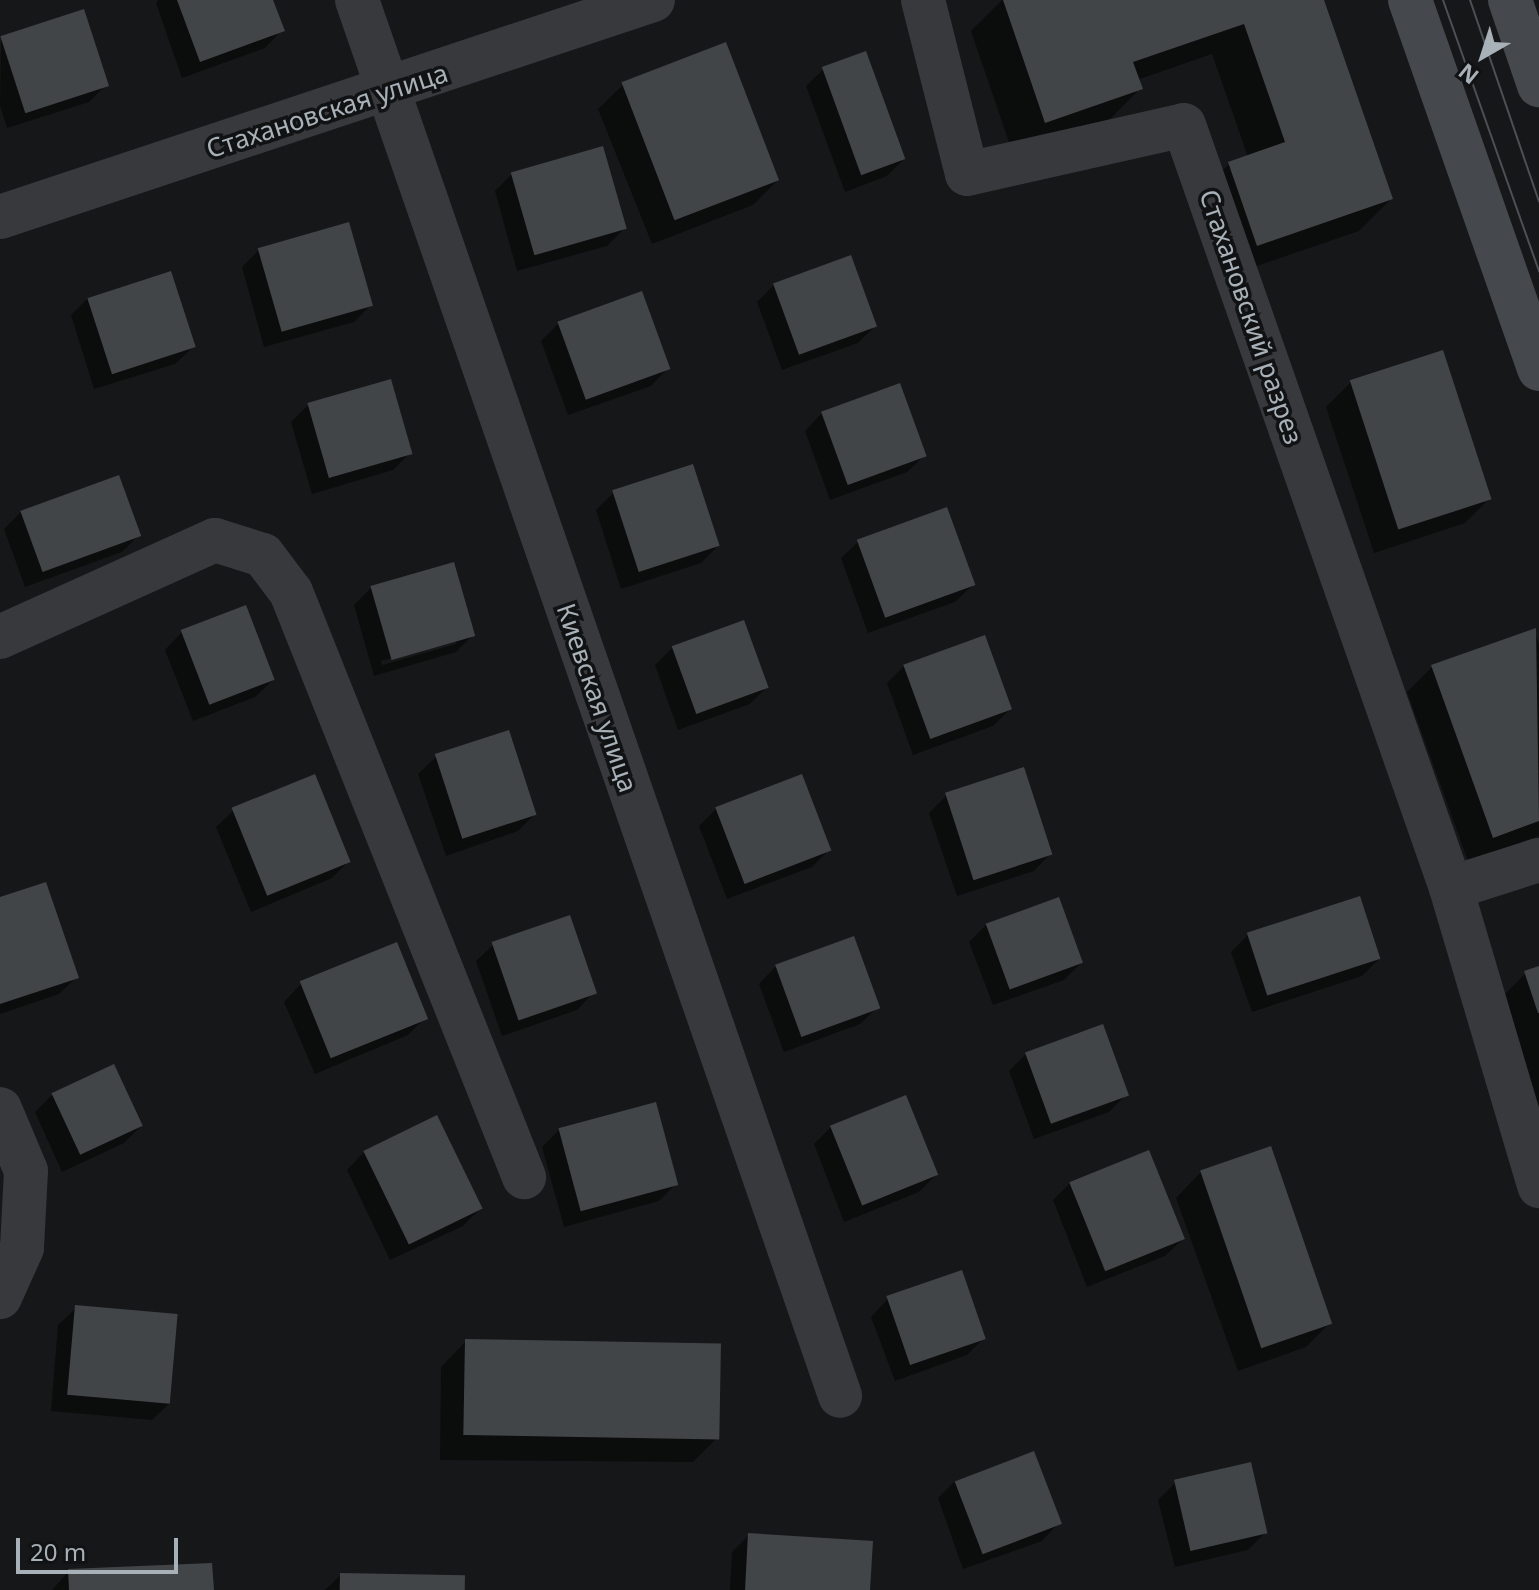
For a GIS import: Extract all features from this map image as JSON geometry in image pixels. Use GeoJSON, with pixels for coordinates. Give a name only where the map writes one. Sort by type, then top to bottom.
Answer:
{"type":"FeatureCollection","features":[{"type":"Feature","properties":{"kind":"main road"},"geometry":{"type":"LineString","coordinates":[[1410,0],[1539,369]]}},
{"type":"Feature","properties":{"kind":"main road"},"geometry":{"type":"LineString","coordinates":[[1510,0],[1539,85]]}},
{"type":"Feature","properties":{"kind":"street","name":"Киевская улица"},"geometry":{"type":"LineString","coordinates":[[357,0],[386,92],[840,1396]]}},
{"type":"Feature","properties":{"kind":"street","name":"Стахановская улица"},"geometry":{"type":"LineString","coordinates":[[0,217],[386,92],[653,0]]}},
{"type":"Feature","properties":{"kind":"street","name":"Стахановский разрез"},"geometry":{"type":"LineString","coordinates":[[923,0],[967,174],[1184,125],[1451,888],[1539,1186]]}},
{"type":"Feature","properties":{"kind":"street"},"geometry":{"type":"LineString","coordinates":[[0,637],[215,540],[263,555],[291,592],[524,1177]]}},
{"type":"Feature","properties":{"kind":"street"},"geometry":{"type":"LineString","coordinates":[[1451,888],[1539,860]]}},
{"type":"Feature","properties":{"kind":"street"},"geometry":{"type":"LineString","coordinates":[[0,1109],[26,1171],[22,1248],[0,1297]]}},
{"type":"Feature","properties":{"kind":"building"},"geometry":{"type":"Polygon","coordinates":[[[177,0],[273,0],[285,31],[200,62],[177,0]]]}},
{"type":"Feature","properties":{"kind":"building"},"geometry":{"type":"Polygon","coordinates":[[[1003,0],[1324,0],[1393,199],[1257,246],[1228,162],[1285,142],[1244,24],[1133,62],[1143,89],[1045,123],[1003,0]]]}},
{"type":"Feature","properties":{"kind":"building"},"geometry":{"type":"Polygon","coordinates":[[[84,9],[109,86],[25,113],[0,36],[84,9]]]}},
{"type":"Feature","properties":{"kind":"building"},"geometry":{"type":"Polygon","coordinates":[[[726,42],[779,180],[674,220],[621,82],[726,42]]]}},
{"type":"Feature","properties":{"kind":"building"},"geometry":{"type":"Polygon","coordinates":[[[866,51],[905,159],[861,175],[822,67],[866,51]]]}},
{"type":"Feature","properties":{"kind":"building"},"geometry":{"type":"Polygon","coordinates":[[[603,146],[627,229],[534,255],[511,172],[603,146]]]}},
{"type":"Feature","properties":{"kind":"building"},"geometry":{"type":"Polygon","coordinates":[[[349,222],[373,306],[282,332],[258,248],[349,222]]]}},
{"type":"Feature","properties":{"kind":"building"},"geometry":{"type":"Polygon","coordinates":[[[851,255],[877,326],[799,355],[773,283],[851,255]]]}},
{"type":"Feature","properties":{"kind":"building"},"geometry":{"type":"Polygon","coordinates":[[[171,271],[196,347],[112,374],[87,298],[171,271]]]}},
{"type":"Feature","properties":{"kind":"building"},"geometry":{"type":"Polygon","coordinates":[[[642,291],[670,369],[586,400],[557,322],[642,291]]]}},
{"type":"Feature","properties":{"kind":"building"},"geometry":{"type":"Polygon","coordinates":[[[1443,350],[1492,499],[1398,530],[1350,380],[1443,350]]]}},
{"type":"Feature","properties":{"kind":"building"},"geometry":{"type":"Polygon","coordinates":[[[391,379],[412,454],[329,478],[307,403],[391,379]]]}},
{"type":"Feature","properties":{"kind":"building"},"geometry":{"type":"Polygon","coordinates":[[[900,383],[927,456],[848,485],[821,412],[900,383]]]}},
{"type":"Feature","properties":{"kind":"building"},"geometry":{"type":"Polygon","coordinates":[[[693,464],[720,546],[639,572],[612,490],[693,464]]]}},
{"type":"Feature","properties":{"kind":"building"},"geometry":{"type":"Polygon","coordinates":[[[119,475],[141,536],[43,572],[20,511],[119,475]]]}},
{"type":"Feature","properties":{"kind":"building"},"geometry":{"type":"Polygon","coordinates":[[[947,507],[975,585],[885,618],[857,540],[947,507]]]}},
{"type":"Feature","properties":{"kind":"building"},"geometry":{"type":"Polygon","coordinates":[[[454,562],[475,636],[392,660],[370,586],[454,562]]]}},
{"type":"Feature","properties":{"kind":"building"},"geometry":{"type":"Polygon","coordinates":[[[246,605],[275,680],[209,705],[181,630],[246,605]]]}},
{"type":"Feature","properties":{"kind":"building"},"geometry":{"type":"Polygon","coordinates":[[[744,620],[769,688],[696,714],[672,646],[744,620]]]}},
{"type":"Feature","properties":{"kind":"building"},"geometry":{"type":"Polygon","coordinates":[[[1536,628],[1539,821],[1493,838],[1431,665],[1536,628]]]}},
{"type":"Feature","properties":{"kind":"building"},"geometry":{"type":"Polygon","coordinates":[[[985,635],[1012,709],[930,739],[903,665],[985,635]]]}},
{"type":"Feature","properties":{"kind":"building"},"geometry":{"type":"Polygon","coordinates":[[[509,730],[537,815],[462,839],[435,754],[509,730]]]}},
{"type":"Feature","properties":{"kind":"building"},"geometry":{"type":"Polygon","coordinates":[[[1024,767],[1052,854],[973,880],[945,793],[1024,767]]]}},
{"type":"Feature","properties":{"kind":"building"},"geometry":{"type":"Polygon","coordinates":[[[315,774],[351,862],[267,896],[232,808],[315,774]]]}},
{"type":"Feature","properties":{"kind":"building"},"geometry":{"type":"Polygon","coordinates":[[[802,774],[831,851],[745,884],[715,807],[802,774]]]}},
{"type":"Feature","properties":{"kind":"building"},"geometry":{"type":"Polygon","coordinates":[[[46,882],[79,978],[0,1004],[0,897],[46,882]]]}},
{"type":"Feature","properties":{"kind":"building"},"geometry":{"type":"Polygon","coordinates":[[[1360,896],[1380,959],[1267,996],[1247,933],[1360,896]]]}},
{"type":"Feature","properties":{"kind":"building"},"geometry":{"type":"Polygon","coordinates":[[[1059,897],[1083,963],[1010,989],[986,924],[1059,897]]]}},
{"type":"Feature","properties":{"kind":"building"},"geometry":{"type":"Polygon","coordinates":[[[570,915],[597,993],[519,1021],[492,942],[570,915]]]}},
{"type":"Feature","properties":{"kind":"building"},"geometry":{"type":"Polygon","coordinates":[[[854,936],[880,1008],[801,1037],[775,965],[854,936]]]}},
{"type":"Feature","properties":{"kind":"building"},"geometry":{"type":"Polygon","coordinates":[[[397,942],[428,1019],[331,1058],[300,981],[397,942]]]}},
{"type":"Feature","properties":{"kind":"building"},"geometry":{"type":"Polygon","coordinates":[[[1539,966],[1539,1013],[1538,1013],[1524,971],[1539,966]]]}},
{"type":"Feature","properties":{"kind":"building"},"geometry":{"type":"Polygon","coordinates":[[[1103,1024],[1129,1095],[1051,1124],[1025,1052],[1103,1024]]]}},
{"type":"Feature","properties":{"kind":"building"},"geometry":{"type":"Polygon","coordinates":[[[114,1064],[143,1126],[80,1155],[51,1093],[114,1064]]]}},
{"type":"Feature","properties":{"kind":"building"},"geometry":{"type":"Polygon","coordinates":[[[906,1095],[938,1175],[862,1205],[830,1126],[906,1095]]]}},
{"type":"Feature","properties":{"kind":"building"},"geometry":{"type":"Polygon","coordinates":[[[656,1102],[678,1185],[581,1211],[558,1128],[656,1102]]]}},
{"type":"Feature","properties":{"kind":"building"},"geometry":{"type":"Polygon","coordinates":[[[437,1115],[483,1208],[409,1244],[363,1151],[437,1115]]]}},
{"type":"Feature","properties":{"kind":"building"},"geometry":{"type":"Polygon","coordinates":[[[1271,1146],[1332,1324],[1261,1348],[1200,1170],[1271,1146]]]}},
{"type":"Feature","properties":{"kind":"building"},"geometry":{"type":"Polygon","coordinates":[[[1149,1150],[1185,1239],[1105,1271],[1069,1182],[1149,1150]]]}},
{"type":"Feature","properties":{"kind":"building"},"geometry":{"type":"Polygon","coordinates":[[[962,1270],[986,1339],[910,1365],[886,1296],[962,1270]]]}},
{"type":"Feature","properties":{"kind":"building"},"geometry":{"type":"Polygon","coordinates":[[[75,1305],[178,1314],[170,1404],[67,1395],[75,1305]]]}},
{"type":"Feature","properties":{"kind":"building"},"geometry":{"type":"Polygon","coordinates":[[[465,1339],[721,1343],[719,1439],[463,1435],[465,1339]]]}},
{"type":"Feature","properties":{"kind":"building"},"geometry":{"type":"Polygon","coordinates":[[[1034,1451],[1062,1524],[983,1554],[955,1481],[1034,1451]]]}},
{"type":"Feature","properties":{"kind":"building"},"geometry":{"type":"Polygon","coordinates":[[[1251,1462],[1267,1533],[1190,1551],[1174,1480],[1251,1462]]]}},
{"type":"Feature","properties":{"kind":"building"},"geometry":{"type":"Polygon","coordinates":[[[748,1533],[873,1541],[870,1590],[745,1590],[748,1533]]]}},
{"type":"Feature","properties":{"kind":"building"},"geometry":{"type":"Polygon","coordinates":[[[212,1563],[214,1590],[69,1590],[68,1569],[212,1563]]]}},
{"type":"Feature","properties":{"kind":"building"},"geometry":{"type":"Polygon","coordinates":[[[340,1573],[465,1575],[465,1590],[340,1590],[340,1573]]]}},
{"type":"Feature","properties":{"kind":"tram line"},"geometry":{"type":"LineString","coordinates":[[1443,0],[1539,271]]}},
{"type":"Feature","properties":{"kind":"tram line"},"geometry":{"type":"LineString","coordinates":[[1470,0],[1539,201]]}}]}
